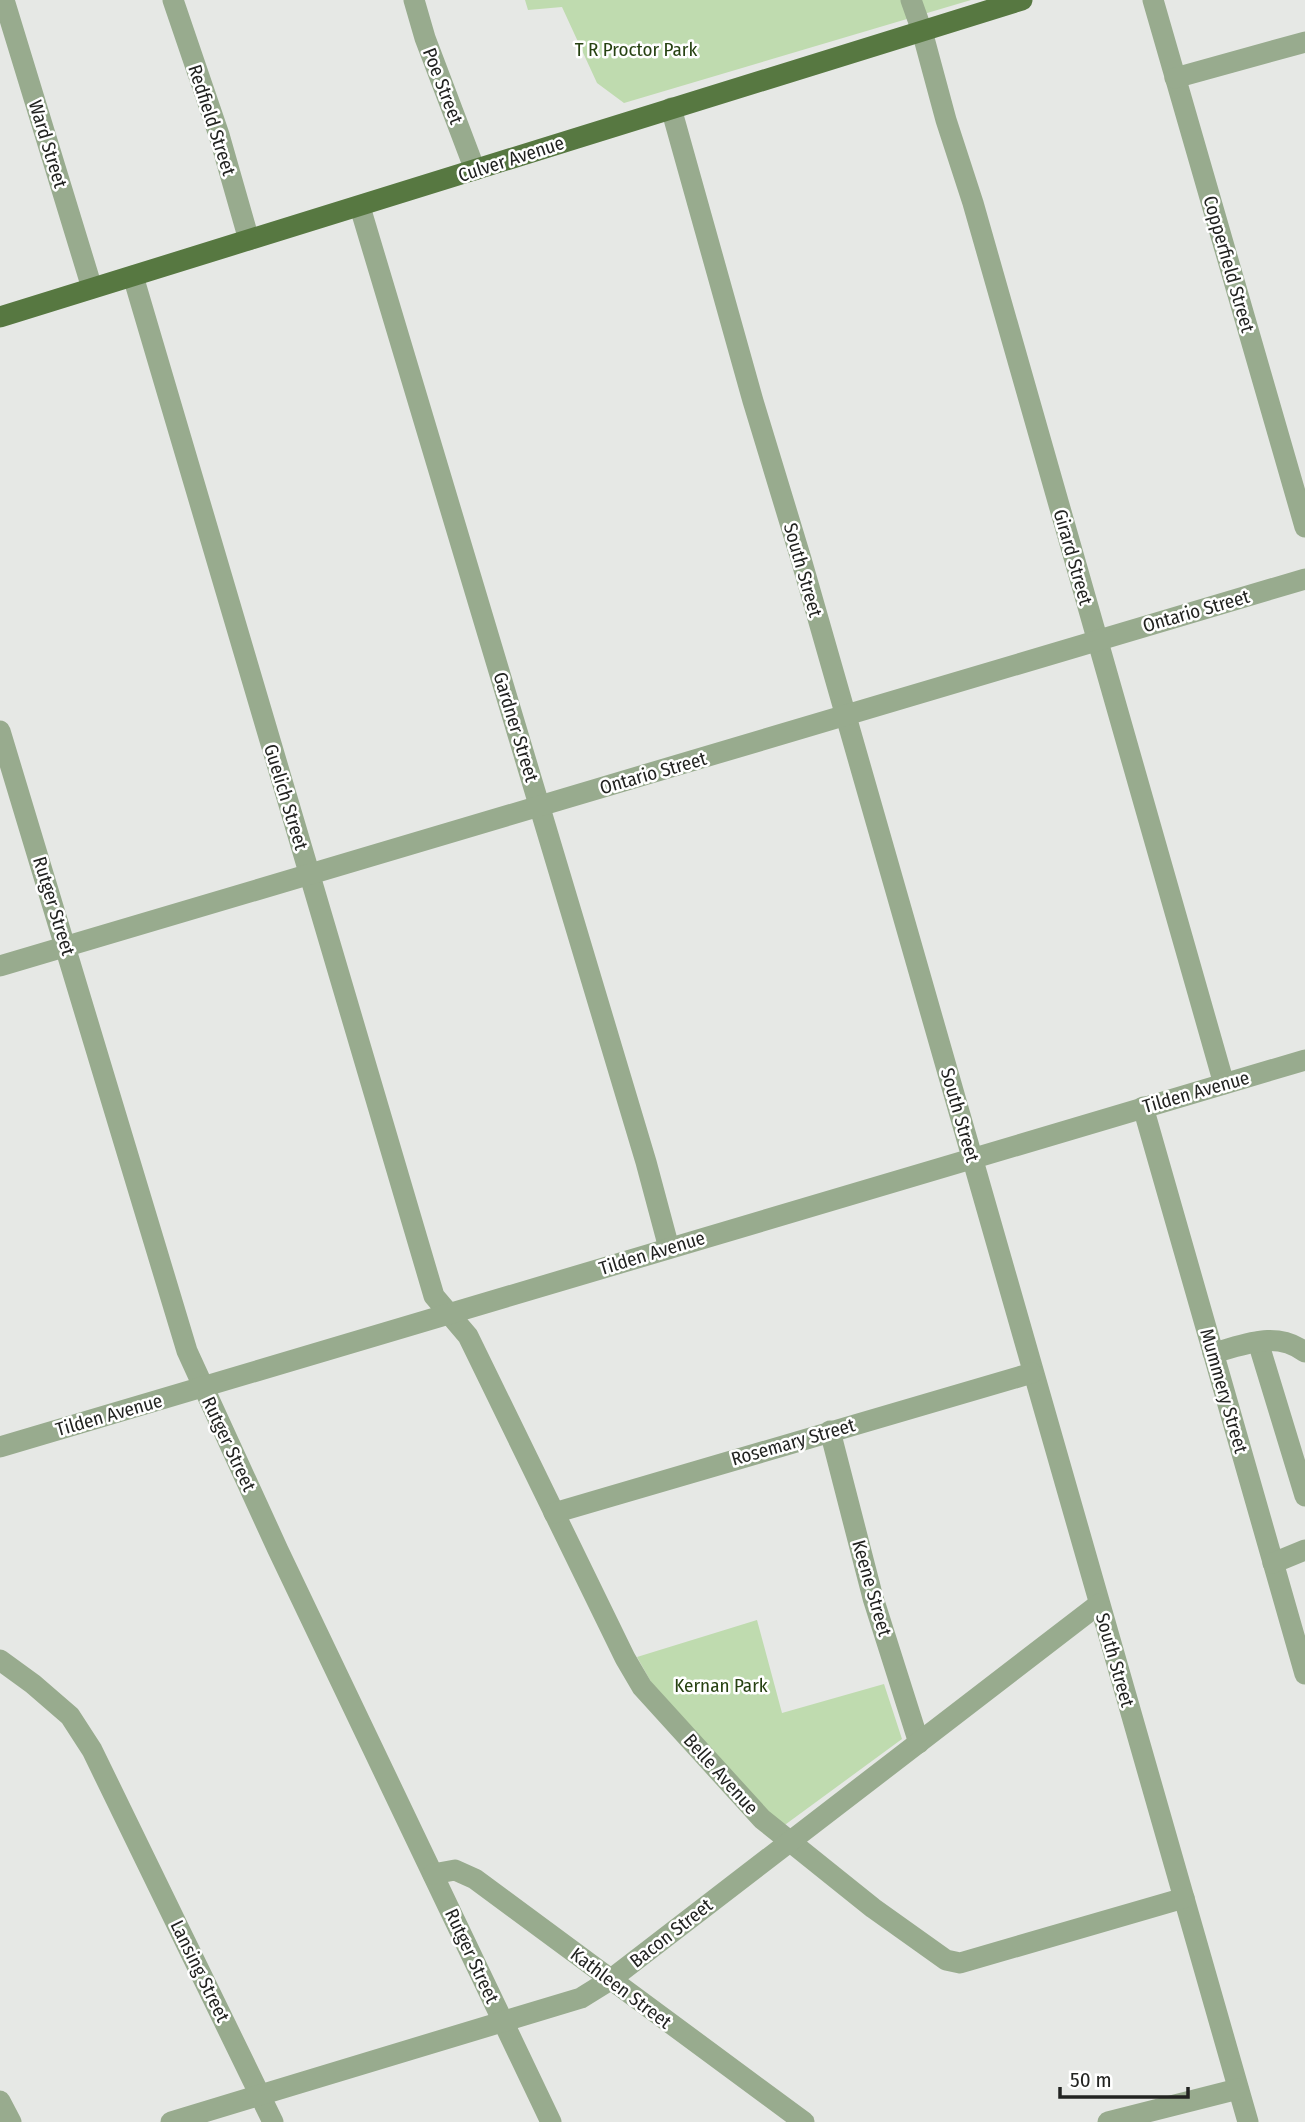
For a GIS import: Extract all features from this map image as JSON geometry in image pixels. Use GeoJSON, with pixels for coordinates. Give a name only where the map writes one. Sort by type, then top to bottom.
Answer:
{"type":"FeatureCollection","features":[{"type":"Feature","properties":{"kind":"main road","name":"Culver Avenue"},"geometry":{"type":"LineString","coordinates":[[0,317],[1023,0]]}},
{"type":"Feature","properties":{"kind":"street","name":"Ward Street"},"geometry":{"type":"LineString","coordinates":[[4,0],[92,288]]}},
{"type":"Feature","properties":{"kind":"street","name":"Redfield Street"},"geometry":{"type":"LineString","coordinates":[[173,0],[219,135],[249,240]]}},
{"type":"Feature","properties":{"kind":"street","name":"Poe Street"},"geometry":{"type":"LineString","coordinates":[[414,0],[425,38],[475,170]]}},
{"type":"Feature","properties":{"kind":"street","name":"Girard Street"},"geometry":{"type":"LineString","coordinates":[[911,0],[1224,1084]]}},
{"type":"Feature","properties":{"kind":"street","name":"Copperfield Street"},"geometry":{"type":"LineString","coordinates":[[1153,0],[1305,527]]}},
{"type":"Feature","properties":{"kind":"street"},"geometry":{"type":"LineString","coordinates":[[1175,78],[1305,42]]}},
{"type":"Feature","properties":{"kind":"street","name":"South Street"},"geometry":{"type":"LineString","coordinates":[[671,108],[1248,2122]]}},
{"type":"Feature","properties":{"kind":"street","name":"Gardner Street"},"geometry":{"type":"LineString","coordinates":[[360,207],[646,1161],[669,1248]]}},
{"type":"Feature","properties":{"kind":"street","name":"Guelich Street"},"geometry":{"type":"LineString","coordinates":[[133,276],[434,1296],[448,1314]]}},
{"type":"Feature","properties":{"kind":"street","name":"Ontario Street"},"geometry":{"type":"LineString","coordinates":[[0,966],[1305,579]]}},
{"type":"Feature","properties":{"kind":"street","name":"Rutger Street"},"geometry":{"type":"LineString","coordinates":[[0,730],[187,1351],[278,1550],[551,2122]]}},
{"type":"Feature","properties":{"kind":"street","name":"Tilden Avenue"},"geometry":{"type":"LineString","coordinates":[[0,1447],[1305,1060]]}},
{"type":"Feature","properties":{"kind":"street","name":"Mummery Street"},"geometry":{"type":"LineString","coordinates":[[1143,1107],[1305,1674]]}},
{"type":"Feature","properties":{"kind":"street","name":"Belle Avenue"},"geometry":{"type":"LineString","coordinates":[[448,1314],[468,1336],[625,1658],[642,1687],[762,1819],[789,1842],[873,1908],[946,1960],[960,1963],[1184,1898]]}},
{"type":"Feature","properties":{"kind":"street"},"geometry":{"type":"LineString","coordinates":[[1213,1353],[1273,1338],[1294,1343],[1305,1352]]}},
{"type":"Feature","properties":{"kind":"street"},"geometry":{"type":"LineString","coordinates":[[1258,1342],[1305,1496]]}},
{"type":"Feature","properties":{"kind":"street","name":"Rosemary Street"},"geometry":{"type":"LineString","coordinates":[[554,1513],[1032,1373]]}},
{"type":"Feature","properties":{"kind":"street","name":"Keene Street"},"geometry":{"type":"LineString","coordinates":[[830,1431],[873,1598],[919,1743]]}},
{"type":"Feature","properties":{"kind":"street"},"geometry":{"type":"LineString","coordinates":[[1273,1563],[1305,1550]]}},
{"type":"Feature","properties":{"kind":"street","name":"Bacon Street"},"geometry":{"type":"LineString","coordinates":[[171,2122],[581,1998],[610,1980],[1099,1604]]}},
{"type":"Feature","properties":{"kind":"street","name":"Lansing Street"},"geometry":{"type":"LineString","coordinates":[[0,1660],[70,1716],[92,1750],[273,2122]]}},
{"type":"Feature","properties":{"kind":"street","name":"Kathleen Street"},"geometry":{"type":"LineString","coordinates":[[433,1874],[455,1870],[475,1879],[804,2122]]}},
{"type":"Feature","properties":{"kind":"street"},"geometry":{"type":"LineString","coordinates":[[1108,2122],[1238,2089]]}},
{"type":"Feature","properties":{"kind":"street"},"geometry":{"type":"LineString","coordinates":[[0,2101],[10,2122]]}},
{"type":"Feature","properties":{"kind":"green space","name":"T R Proctor Park"},"geometry":{"type":"Polygon","coordinates":[[[525,0],[971,0],[624,103],[597,83],[562,7],[528,10],[525,0]]]}},
{"type":"Feature","properties":{"kind":"green space","name":"Kernan Park"},"geometry":{"type":"Polygon","coordinates":[[[757,1620],[782,1713],[884,1684],[902,1739],[782,1827],[655,1689],[637,1657],[757,1620]]]}}]}
